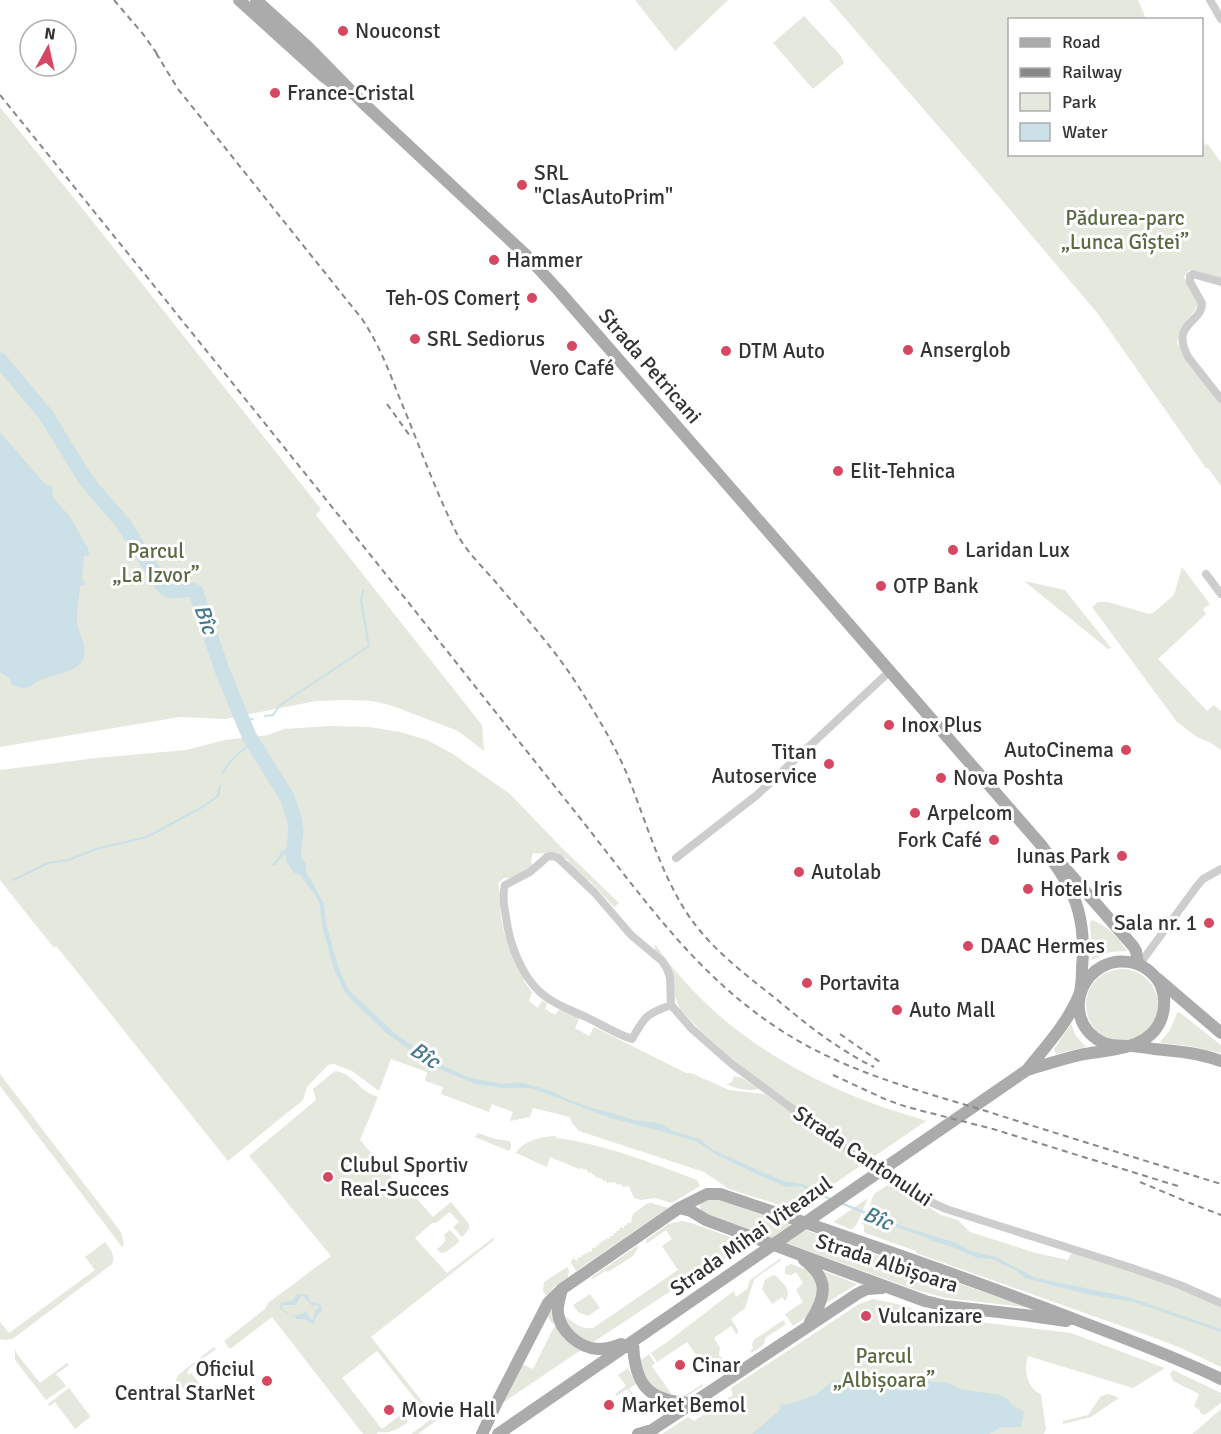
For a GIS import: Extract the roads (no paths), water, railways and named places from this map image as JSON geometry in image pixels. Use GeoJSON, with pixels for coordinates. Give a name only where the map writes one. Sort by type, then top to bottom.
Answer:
{"type":"FeatureCollection","features":[{"type":"Feature","properties":{"kind":"main road","name":"Strada Petricani"},"geometry":{"type":"LineString","coordinates":[[239,0],[323,76],[363,103]]}},
{"type":"Feature","properties":{"kind":"main road","name":"Strada Petricani"},"geometry":{"type":"LineString","coordinates":[[256,0],[308,46],[363,103],[513,242],[551,282],[1042,846],[1066,880],[1079,914],[1084,946],[1080,992]]}},
{"type":"Feature","properties":{"kind":"main road","name":"Strada Petricani"},"geometry":{"type":"LineString","coordinates":[[1042,846],[1063,865],[1123,933],[1136,951],[1138,964]]}},
{"type":"Feature","properties":{"kind":"main road"},"geometry":{"type":"LineString","coordinates":[[1221,1033],[1138,964],[1117,961],[1098,968],[1090,975],[1080,992],[1080,1014],[1084,1024],[1090,1033],[1108,1045],[1190,1053],[1221,1061]]}},
{"type":"Feature","properties":{"kind":"main road"},"geometry":{"type":"LineString","coordinates":[[1130,1046],[1152,1034],[1160,1023],[1164,1011],[1164,998],[1153,975]]}},
{"type":"Feature","properties":{"kind":"main road","name":"Strada Mihai Viteazul"},"geometry":{"type":"LineString","coordinates":[[1026,1071],[1069,1016],[1080,992]]}},
{"type":"Feature","properties":{"kind":"main road","name":"Strada Mihai Viteazul"},"geometry":{"type":"LineString","coordinates":[[498,1434],[1026,1071],[1065,1058],[1130,1046]]}},
{"type":"Feature","properties":{"kind":"main road","name":"Strada Albișoara"},"geometry":{"type":"LineString","coordinates":[[679,1209],[706,1194],[717,1193],[854,1238],[1029,1302],[1176,1358],[1221,1379]]}},
{"type":"Feature","properties":{"kind":"main road"},"geometry":{"type":"LineString","coordinates":[[482,1434],[548,1303],[562,1290],[679,1209]]}},
{"type":"Feature","properties":{"kind":"main road","name":"Strada Albișoara"},"geometry":{"type":"LineString","coordinates":[[679,1209],[691,1211],[706,1220],[925,1301],[946,1306],[1090,1325]]}},
{"type":"Feature","properties":{"kind":"main road"},"geometry":{"type":"LineString","coordinates":[[666,1218],[686,1217],[706,1220]]}},
{"type":"Feature","properties":{"kind":"main road"},"geometry":{"type":"LineString","coordinates":[[796,1254],[813,1267],[823,1284],[824,1293],[821,1303],[808,1325]]}},
{"type":"Feature","properties":{"kind":"main road"},"geometry":{"type":"LineString","coordinates":[[638,1434],[652,1430],[857,1294],[867,1289],[892,1289]]}},
{"type":"Feature","properties":{"kind":"main road"},"geometry":{"type":"LineString","coordinates":[[562,1290],[558,1305],[559,1318],[564,1328],[578,1342],[599,1349],[633,1341],[637,1372],[651,1392],[675,1403],[691,1403]]}},
{"type":"Feature","properties":{"kind":"main road"},"geometry":{"type":"LineString","coordinates":[[1020,1314],[1029,1308],[1029,1302]]}},
{"type":"Feature","properties":{"kind":"street"},"geometry":{"type":"LineString","coordinates":[[1210,0],[1221,19]]}},
{"type":"Feature","properties":{"kind":"street"},"geometry":{"type":"LineString","coordinates":[[1221,282],[1193,274],[1190,276],[1190,282],[1202,306],[1200,312],[1189,322],[1182,340],[1188,357],[1221,399]]}},
{"type":"Feature","properties":{"kind":"street"},"geometry":{"type":"LineString","coordinates":[[1206,574],[1221,594]]}},
{"type":"Feature","properties":{"kind":"street"},"geometry":{"type":"LineString","coordinates":[[676,858],[758,795],[890,671]]}},
{"type":"Feature","properties":{"kind":"street"},"geometry":{"type":"LineString","coordinates":[[547,857],[558,858],[594,892],[631,934],[662,961],[670,977],[671,1005],[648,1015],[632,1039],[566,1008],[541,993],[525,972],[508,935],[505,885],[530,872],[547,857]]}},
{"type":"Feature","properties":{"kind":"street"},"geometry":{"type":"LineString","coordinates":[[1138,964],[1203,879],[1221,868]]}},
{"type":"Feature","properties":{"kind":"street","name":"Strada Cantonului"},"geometry":{"type":"LineString","coordinates":[[671,1005],[692,1029],[733,1065],[862,1160],[924,1199],[946,1209],[1132,1268],[1221,1303]]}},
{"type":"Feature","properties":{"kind":"water"},"geometry":{"type":"Polygon","coordinates":[[[0,432],[44,483],[52,487],[53,497],[70,517],[88,548],[89,555],[84,556],[82,579],[86,584],[80,586],[77,614],[77,626],[85,651],[84,658],[75,668],[40,680],[27,688],[12,685],[10,679],[0,672],[0,432]]]}},
{"type":"Feature","properties":{"kind":"water"},"geometry":{"type":"Polygon","coordinates":[[[286,849],[293,850],[324,904],[326,923],[337,963],[350,991],[394,1033],[441,1065],[471,1078],[503,1084],[519,1082],[552,1091],[583,1105],[635,1120],[657,1123],[672,1131],[700,1139],[713,1150],[783,1181],[802,1184],[905,1227],[956,1243],[971,1251],[996,1257],[1036,1278],[1128,1297],[1221,1329],[1221,1332],[1134,1302],[1086,1294],[1025,1278],[1017,1271],[992,1259],[978,1258],[932,1241],[815,1194],[801,1186],[787,1187],[717,1155],[696,1141],[611,1118],[531,1088],[503,1088],[476,1084],[444,1071],[386,1033],[344,991],[334,969],[323,929],[319,901],[288,855],[285,854],[275,865],[272,865],[280,852],[286,849]]]}},
{"type":"Feature","properties":{"kind":"water"},"geometry":{"type":"Polygon","coordinates":[[[297,1294],[307,1295],[311,1302],[320,1304],[322,1307],[314,1324],[292,1316],[306,1312],[313,1320],[319,1306],[312,1306],[303,1296],[296,1305],[283,1305],[282,1309],[288,1314],[279,1308],[281,1303],[293,1300],[297,1294]]]}},
{"type":"Feature","properties":{"kind":"water"},"geometry":{"type":"Polygon","coordinates":[[[864,1375],[948,1383],[959,1389],[1001,1395],[1024,1412],[1021,1427],[1002,1427],[989,1434],[752,1434],[780,1410],[780,1405],[815,1395],[832,1382],[864,1375]]]}},
{"type":"Feature","properties":{"kind":"waterway","name":"Bîc"},"geometry":{"type":"LineString","coordinates":[[0,360],[46,415],[84,477],[123,523],[162,585],[166,589],[175,591],[187,589],[196,592],[222,670],[249,736],[287,797],[296,831],[293,855],[299,867]]}},
{"type":"Feature","properties":{"kind":"waterway"},"geometry":{"type":"LineString","coordinates":[[265,716],[273,715],[280,705],[369,646],[361,600],[363,591]]}},
{"type":"Feature","properties":{"kind":"waterway"},"geometry":{"type":"LineString","coordinates":[[242,721],[253,719]]}},
{"type":"Feature","properties":{"kind":"waterway"},"geometry":{"type":"LineString","coordinates":[[222,774],[232,760],[252,742]]}},
{"type":"Feature","properties":{"kind":"waterway"},"geometry":{"type":"LineString","coordinates":[[13,880],[48,863],[68,860],[96,849],[147,837],[204,806],[218,796],[220,786]]}},
{"type":"Feature","properties":{"kind":"railway"},"geometry":{"type":"LineString","coordinates":[[114,0],[160,58]]}},
{"type":"Feature","properties":{"kind":"railway"},"geometry":{"type":"LineString","coordinates":[[156,53],[178,89],[368,328],[388,368],[456,532],[470,553],[552,649],[593,709],[627,774],[666,875],[692,921],[725,957],[798,1017],[835,1044],[874,1067]]}},
{"type":"Feature","properties":{"kind":"railway"},"geometry":{"type":"LineString","coordinates":[[0,95],[644,900],[685,948],[730,992],[782,1031],[855,1068],[907,1087],[1221,1184]]}},
{"type":"Feature","properties":{"kind":"railway"},"geometry":{"type":"LineString","coordinates":[[387,404],[410,436]]}},
{"type":"Feature","properties":{"kind":"railway"},"geometry":{"type":"LineString","coordinates":[[840,1034],[880,1062]]}},
{"type":"Feature","properties":{"kind":"railway"},"geometry":{"type":"LineString","coordinates":[[833,1075],[907,1107],[993,1129],[1181,1187]]}},
{"type":"Feature","properties":{"kind":"railway"},"geometry":{"type":"LineString","coordinates":[[1140,1182],[1221,1215]]}},
{"type":"Feature","properties":{"kind":"place","name":"Nouconst"},"geometry":{"type":"Point","coordinates":[343,31]}},
{"type":"Feature","properties":{"kind":"place","name":"France-Cristal"},"geometry":{"type":"Point","coordinates":[275,93]}},
{"type":"Feature","properties":{"kind":"place","name":"SRL \"ClasAutoPrim\""},"geometry":{"type":"Point","coordinates":[522,185]}},
{"type":"Feature","properties":{"kind":"place","name":"Hammer"},"geometry":{"type":"Point","coordinates":[494,260]}},
{"type":"Feature","properties":{"kind":"place","name":"Teh-OS Comerț"},"geometry":{"type":"Point","coordinates":[532,298]}},
{"type":"Feature","properties":{"kind":"place","name":"SRL Sediorus"},"geometry":{"type":"Point","coordinates":[415,339]}},
{"type":"Feature","properties":{"kind":"place","name":"Vero Café"},"geometry":{"type":"Point","coordinates":[572,346]}},
{"type":"Feature","properties":{"kind":"place","name":"Anserglob"},"geometry":{"type":"Point","coordinates":[908,350]}},
{"type":"Feature","properties":{"kind":"place","name":"DTM Auto"},"geometry":{"type":"Point","coordinates":[726,351]}},
{"type":"Feature","properties":{"kind":"place","name":"Elit-Tehnica"},"geometry":{"type":"Point","coordinates":[838,471]}},
{"type":"Feature","properties":{"kind":"place","name":"Laridan Lux"},"geometry":{"type":"Point","coordinates":[953,550]}},
{"type":"Feature","properties":{"kind":"place","name":"OTP Bank"},"geometry":{"type":"Point","coordinates":[881,586]}},
{"type":"Feature","properties":{"kind":"place","name":"Inox Plus"},"geometry":{"type":"Point","coordinates":[889,725]}},
{"type":"Feature","properties":{"kind":"place","name":"AutoCinema"},"geometry":{"type":"Point","coordinates":[1126,750]}},
{"type":"Feature","properties":{"kind":"place","name":"Titan Autoservice"},"geometry":{"type":"Point","coordinates":[829,764]}},
{"type":"Feature","properties":{"kind":"place","name":"Nova Poshta"},"geometry":{"type":"Point","coordinates":[941,778]}},
{"type":"Feature","properties":{"kind":"place","name":"Arpelcom"},"geometry":{"type":"Point","coordinates":[915,813]}},
{"type":"Feature","properties":{"kind":"place","name":"Fork Café"},"geometry":{"type":"Point","coordinates":[994,840]}},
{"type":"Feature","properties":{"kind":"place","name":"Iunas Park"},"geometry":{"type":"Point","coordinates":[1122,856]}},
{"type":"Feature","properties":{"kind":"place","name":"Autolab"},"geometry":{"type":"Point","coordinates":[799,872]}},
{"type":"Feature","properties":{"kind":"place","name":"Hotel Iris"},"geometry":{"type":"Point","coordinates":[1028,889]}},
{"type":"Feature","properties":{"kind":"place","name":"Sala nr. 1"},"geometry":{"type":"Point","coordinates":[1209,923]}},
{"type":"Feature","properties":{"kind":"place","name":"DAAC Hermes"},"geometry":{"type":"Point","coordinates":[968,946]}},
{"type":"Feature","properties":{"kind":"place","name":"Portavita"},"geometry":{"type":"Point","coordinates":[807,983]}},
{"type":"Feature","properties":{"kind":"place","name":"Auto Mall"},"geometry":{"type":"Point","coordinates":[897,1010]}},
{"type":"Feature","properties":{"kind":"place","name":"Clubul Sportiv Real-Succes"},"geometry":{"type":"Point","coordinates":[328,1177]}},
{"type":"Feature","properties":{"kind":"place","name":"Vulcanizare"},"geometry":{"type":"Point","coordinates":[866,1316]}},
{"type":"Feature","properties":{"kind":"place","name":"Cinar"},"geometry":{"type":"Point","coordinates":[680,1365]}},
{"type":"Feature","properties":{"kind":"place","name":"Oficiul Central StarNet"},"geometry":{"type":"Point","coordinates":[267,1381]}},
{"type":"Feature","properties":{"kind":"place","name":"Market Bemol"},"geometry":{"type":"Point","coordinates":[609,1405]}},
{"type":"Feature","properties":{"kind":"place","name":"Movie Hall"},"geometry":{"type":"Point","coordinates":[389,1410]}},
{"type":"Feature","properties":{"kind":"park label","name":"Pădurea-parc „Lunca Gîștei”"},"geometry":{"type":"Point","coordinates":[1125,230]}},
{"type":"Feature","properties":{"kind":"park label","name":"Parcul „La Izvor”"},"geometry":{"type":"Point","coordinates":[156,563]}},
{"type":"Feature","properties":{"kind":"park label","name":"Parcul „Albișoara”"},"geometry":{"type":"Point","coordinates":[884,1368]}}]}
